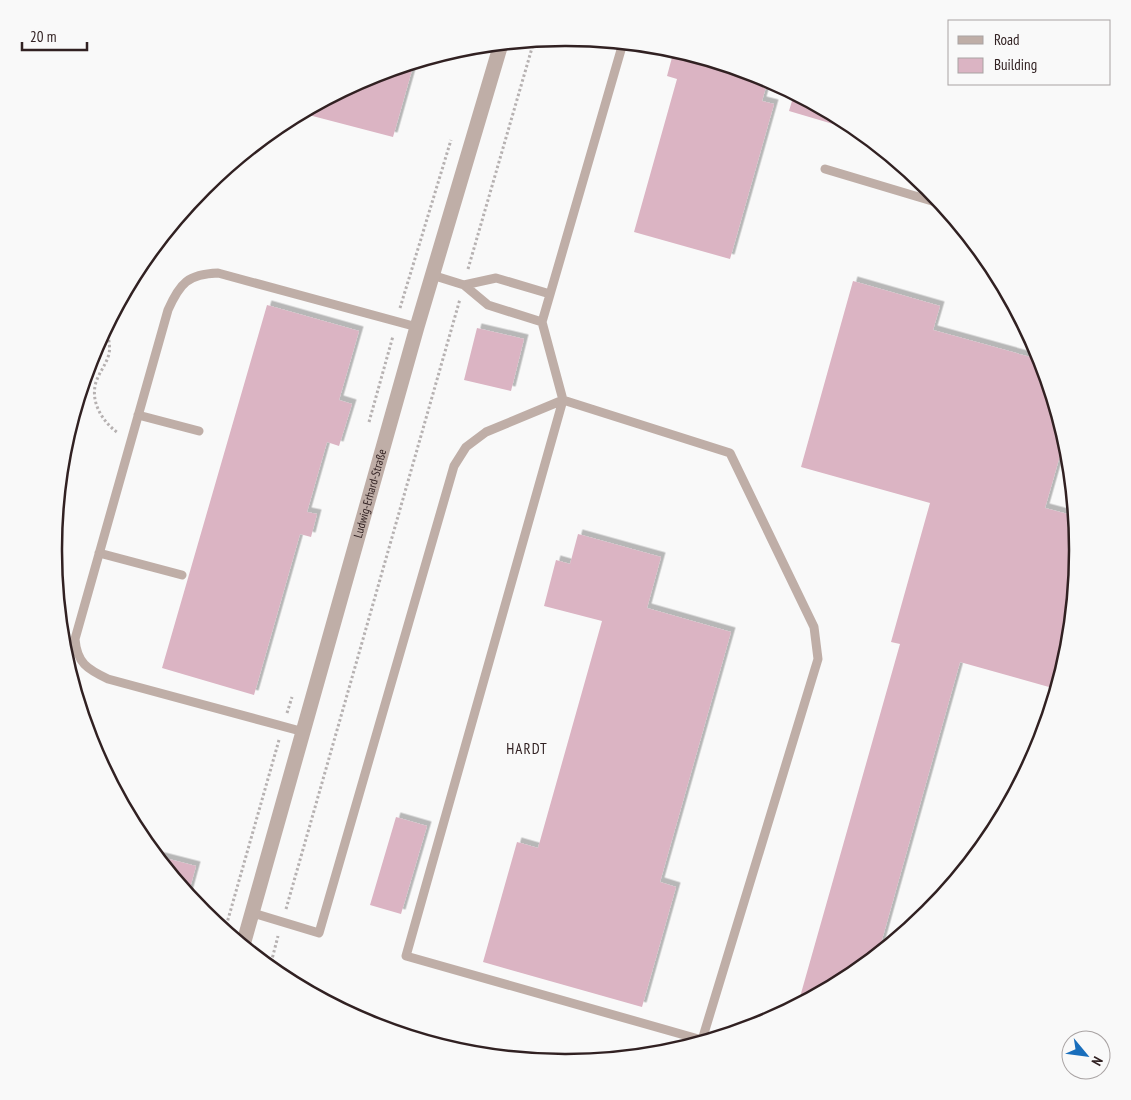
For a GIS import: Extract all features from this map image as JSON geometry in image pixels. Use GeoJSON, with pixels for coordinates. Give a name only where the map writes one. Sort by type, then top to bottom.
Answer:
{"type":"FeatureCollection","features":[{"type":"Feature","properties":{"kind":"street","name":"Ludwig-Erhard-Straße"},"geometry":{"type":"LineString","coordinates":[[245,939],[417,327],[499,51]]}},
{"type":"Feature","properties":{"kind":"lane"},"geometry":{"type":"LineString","coordinates":[[621,50],[542,322],[563,400],[406,956],[693,1038]]}},
{"type":"Feature","properties":{"kind":"lane"},"geometry":{"type":"LineString","coordinates":[[825,170],[927,200]]}},
{"type":"Feature","properties":{"kind":"lane"},"geometry":{"type":"LineString","coordinates":[[304,732],[108,679],[83,665],[76,651],[75,639],[168,310],[175,293],[186,281],[201,273],[218,272],[417,327]]}},
{"type":"Feature","properties":{"kind":"lane"},"geometry":{"type":"LineString","coordinates":[[432,275],[464,285],[488,305],[542,322]]}},
{"type":"Feature","properties":{"kind":"lane"},"geometry":{"type":"LineString","coordinates":[[464,285],[496,278],[550,294]]}},
{"type":"Feature","properties":{"kind":"lane"},"geometry":{"type":"LineString","coordinates":[[252,913],[319,933],[454,466],[466,447],[486,432],[563,400],[730,453],[814,627],[818,659],[704,1035]]}},
{"type":"Feature","properties":{"kind":"lane"},"geometry":{"type":"LineString","coordinates":[[138,415],[199,431]]}},
{"type":"Feature","properties":{"kind":"lane"},"geometry":{"type":"LineString","coordinates":[[99,553],[182,575]]}},
{"type":"Feature","properties":{"kind":"path"},"geometry":{"type":"LineString","coordinates":[[272,959],[532,47]]}},
{"type":"Feature","properties":{"kind":"path"},"geometry":{"type":"LineString","coordinates":[[109,338],[109,356],[96,382],[95,400],[107,425],[131,443]]}},
{"type":"Feature","properties":{"kind":"building"},"geometry":{"type":"Polygon","coordinates":[[[672,58],[696,63],[766,88],[762,101],[774,104],[730,259],[634,232],[677,79],[667,76],[672,58]]]}},
{"type":"Feature","properties":{"kind":"building"},"geometry":{"type":"Polygon","coordinates":[[[412,70],[393,137],[311,116],[343,98],[412,70]]]}},
{"type":"Feature","properties":{"kind":"building"},"geometry":{"type":"Polygon","coordinates":[[[792,100],[834,124],[789,111],[792,100]]]}},
{"type":"Feature","properties":{"kind":"building"},"geometry":{"type":"Polygon","coordinates":[[[853,281],[940,306],[933,330],[1031,357],[1043,388],[1060,454],[1045,508],[1068,514],[1069,550],[1065,616],[1060,648],[1050,687],[960,662],[881,943],[845,969],[801,995],[900,644],[891,642],[930,503],[801,467],[853,281]]]}},
{"type":"Feature","properties":{"kind":"building"},"geometry":{"type":"Polygon","coordinates":[[[267,305],[359,331],[339,400],[352,404],[339,446],[327,442],[307,512],[317,514],[311,537],[300,534],[254,695],[162,668],[267,305]]]}},
{"type":"Feature","properties":{"kind":"building"},"geometry":{"type":"Polygon","coordinates":[[[477,328],[524,339],[511,391],[464,380],[477,328]]]}},
{"type":"Feature","properties":{"kind":"building"},"geometry":{"type":"Polygon","coordinates":[[[578,534],[661,557],[647,608],[731,632],[660,882],[676,887],[642,1007],[483,962],[517,842],[538,848],[602,621],[544,606],[556,560],[570,564],[578,534]]]}},
{"type":"Feature","properties":{"kind":"building"},"geometry":{"type":"Polygon","coordinates":[[[396,817],[427,826],[401,914],[370,905],[396,817]]]}},
{"type":"Feature","properties":{"kind":"building"},"geometry":{"type":"Polygon","coordinates":[[[167,859],[196,866],[191,886],[167,859]]]}},
{"type":"Feature","properties":{"kind":"district","name":"HARDT"},"geometry":{"type":"Point","coordinates":[527,749]}}]}
